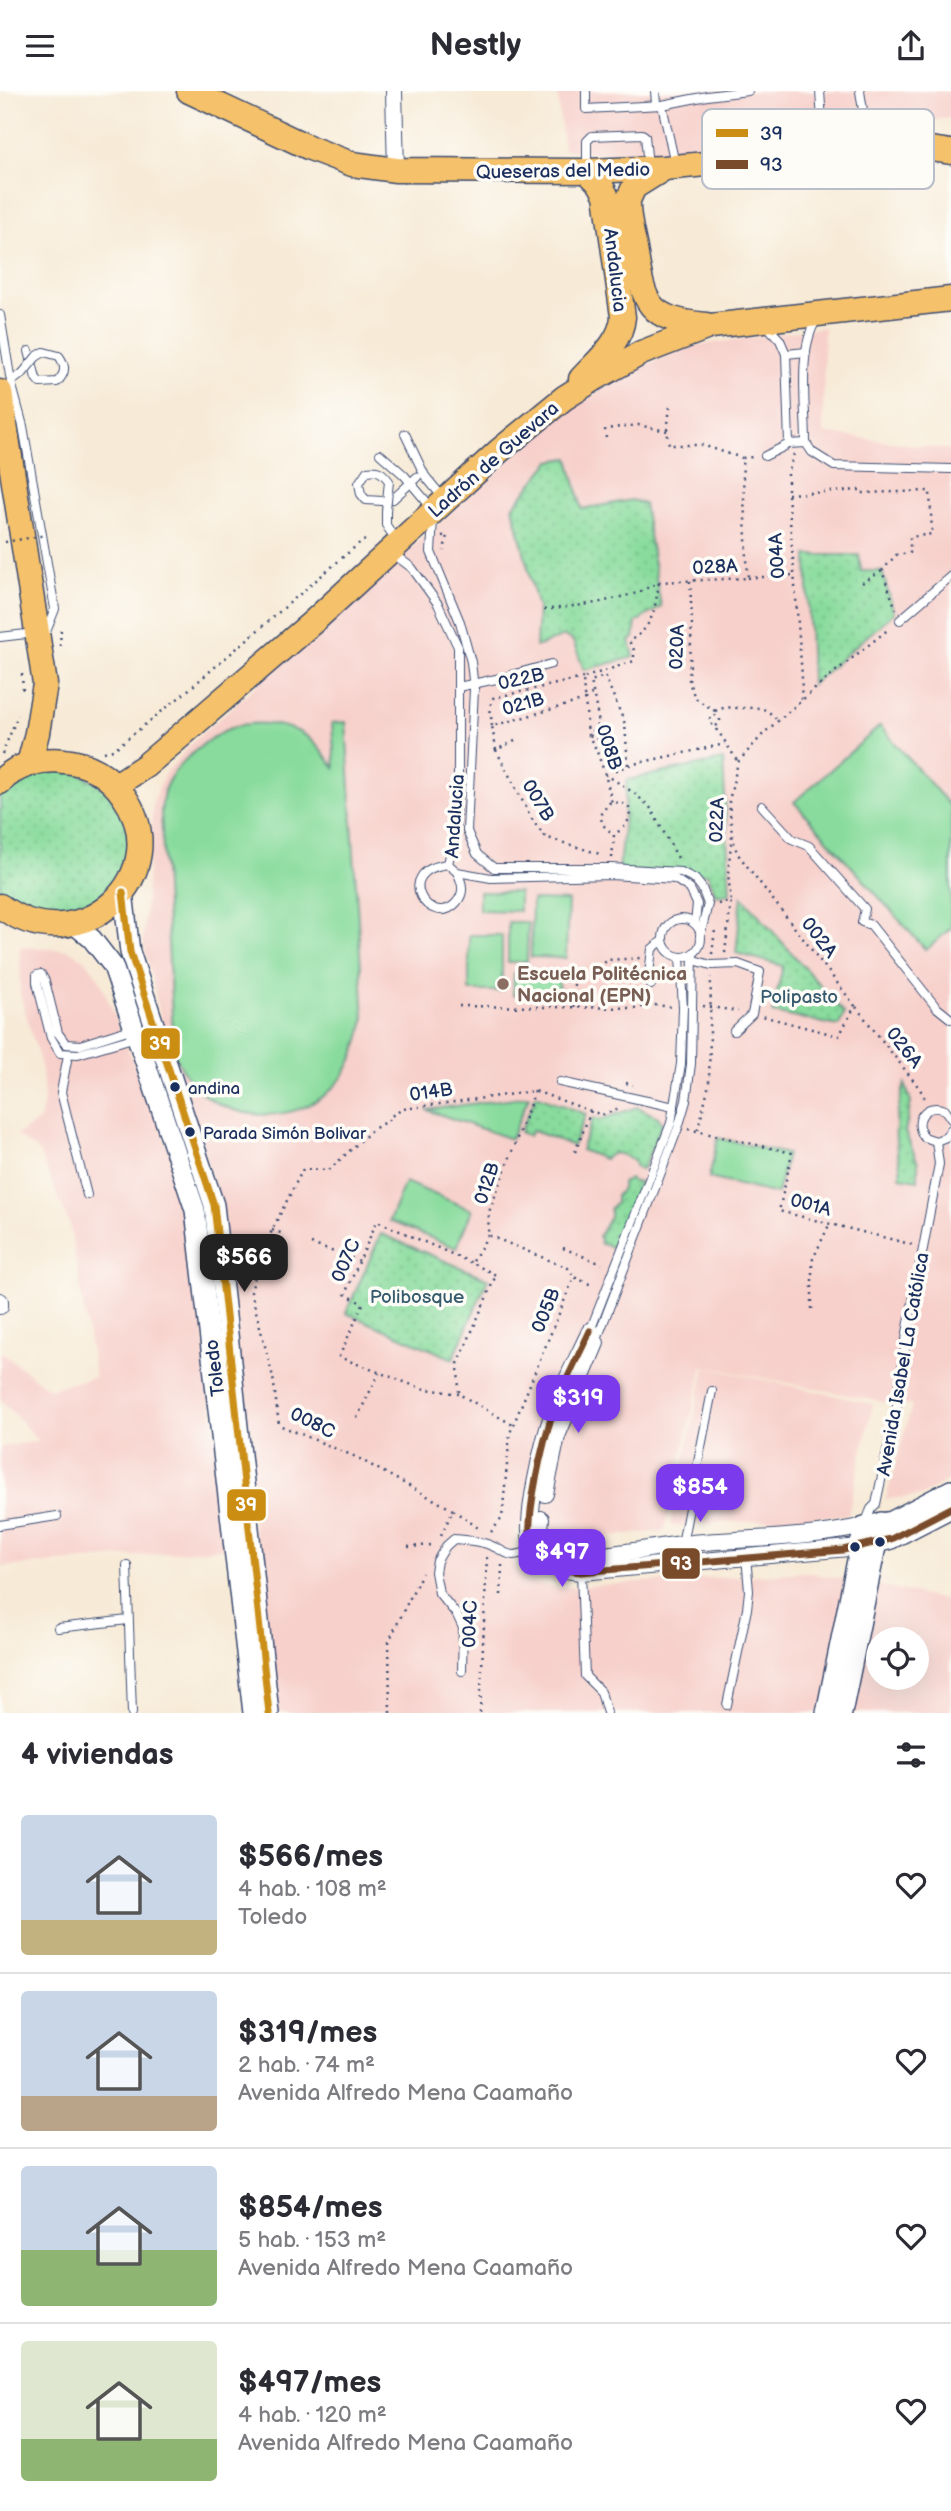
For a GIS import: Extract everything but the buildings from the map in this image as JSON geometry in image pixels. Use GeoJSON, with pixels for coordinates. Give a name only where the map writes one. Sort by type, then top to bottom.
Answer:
{"type":"FeatureCollection","features":[{"type":"Feature","properties":{"kind":"main road","name":"Queseras del Medio"},"geometry":{"type":"LineString","coordinates":[[189,91],[226,98],[310,148],[352,164],[397,170],[587,171],[702,165]]}},
{"type":"Feature","properties":{"kind":"main road","name":"Andalucia"},"geometry":{"type":"LineString","coordinates":[[662,168],[634,187],[628,200],[641,289],[652,307],[663,316],[685,323],[711,326]]}},
{"type":"Feature","properties":{"kind":"main road","name":"Andalucia"},"geometry":{"type":"LineString","coordinates":[[564,398],[614,342],[621,331],[623,321],[607,195],[587,171]]}},
{"type":"Feature","properties":{"kind":"main road","name":"Ladrón de Guevara"},"geometry":{"type":"LineString","coordinates":[[116,785],[145,767],[314,621],[499,451],[564,398],[641,353],[711,326],[951,299]]}},
{"type":"Feature","properties":{"kind":"main road"},"geometry":{"type":"LineString","coordinates":[[6,387],[15,485],[50,640],[37,733],[29,764]]}},
{"type":"Feature","properties":{"kind":"main road"},"geometry":{"type":"LineString","coordinates":[[0,452],[15,485]]}},
{"type":"Feature","properties":{"kind":"main road"},"geometry":{"type":"LineString","coordinates":[[0,782],[5,776],[29,764],[52,759],[76,762],[97,771],[116,785],[130,804],[137,826],[138,849],[134,871],[123,892],[93,917],[74,924],[53,927],[32,923],[0,906]]}},
{"type":"Feature","properties":{"kind":"street"},"geometry":{"type":"LineString","coordinates":[[394,91],[397,170]]}},
{"type":"Feature","properties":{"kind":"street","name":"Toledo"},"geometry":{"type":"LineString","coordinates":[[123,892],[130,952],[214,1205],[263,1713]]}},
{"type":"Feature","properties":{"kind":"street","name":"Toledo"},"geometry":{"type":"LineString","coordinates":[[74,924],[92,939],[113,966],[195,1210],[263,1713]]}},
{"type":"Feature","properties":{"kind":"street"},"geometry":{"type":"LineString","coordinates":[[592,1339],[557,1436],[545,1494],[539,1536],[543,1554],[557,1570],[582,1572],[868,1546],[891,1539],[951,1508]]}},
{"type":"Feature","properties":{"kind":"street"},"geometry":{"type":"LineString","coordinates":[[543,1554],[600,1554],[682,1544],[824,1534],[874,1518],[892,1521],[951,1490]]}},
{"type":"Feature","properties":{"kind":"street","name":"Avenida Isabel La Católica"},"geometry":{"type":"LineString","coordinates":[[825,1713],[874,1518]]}},
{"type":"Feature","properties":{"kind":"street","name":"Avenida Isabel La Católica"},"geometry":{"type":"LineString","coordinates":[[842,1713],[868,1546]]}},
{"type":"Feature","properties":{"kind":"lane"},"geometry":{"type":"LineString","coordinates":[[586,91],[586,109],[659,105],[748,91]]}},
{"type":"Feature","properties":{"kind":"lane"},"geometry":{"type":"LineString","coordinates":[[656,91],[662,168]]}},
{"type":"Feature","properties":{"kind":"lane"},"geometry":{"type":"LineString","coordinates":[[820,91],[821,109]]}},
{"type":"Feature","properties":{"kind":"lane"},"geometry":{"type":"LineString","coordinates":[[860,91],[863,109]]}},
{"type":"Feature","properties":{"kind":"lane"},"geometry":{"type":"LineString","coordinates":[[587,171],[589,138],[640,134],[645,136],[662,168]]}},
{"type":"Feature","properties":{"kind":"lane"},"geometry":{"type":"LineString","coordinates":[[797,444],[808,335],[824,312]]}},
{"type":"Feature","properties":{"kind":"lane"},"geometry":{"type":"LineString","coordinates":[[0,314],[6,387],[23,426],[55,609],[50,640],[0,637]]}},
{"type":"Feature","properties":{"kind":"lane"},"geometry":{"type":"LineString","coordinates":[[759,320],[779,339],[786,354],[797,444]]}},
{"type":"Feature","properties":{"kind":"lane"},"geometry":{"type":"LineString","coordinates":[[6,387],[23,373],[36,357],[44,352],[59,356],[65,369],[63,376],[57,382],[40,383],[36,378],[29,351]]}},
{"type":"Feature","properties":{"kind":"lane"},"geometry":{"type":"LineString","coordinates":[[786,354],[806,352]]}},
{"type":"Feature","properties":{"kind":"lane"},"geometry":{"type":"LineString","coordinates":[[405,433],[439,505]]}},
{"type":"Feature","properties":{"kind":"lane"},"geometry":{"type":"LineString","coordinates":[[765,456],[797,444],[834,466],[951,469]]}},
{"type":"Feature","properties":{"kind":"lane"},"geometry":{"type":"LineString","coordinates":[[380,454],[414,480],[439,505]]}},
{"type":"Feature","properties":{"kind":"lane"},"geometry":{"type":"LineString","coordinates":[[393,547],[386,525],[386,511],[388,481],[382,472],[374,470],[367,471],[359,483],[366,500],[382,501],[393,499],[414,480]]}},
{"type":"Feature","properties":{"kind":"lane","name":"Andalucia"},"geometry":{"type":"LineString","coordinates":[[439,505],[431,552],[467,646],[473,684],[467,831],[477,854],[494,868],[611,868],[681,872],[695,879],[708,904],[700,936]]}},
{"type":"Feature","properties":{"kind":"lane","name":"Andalucia"},"geometry":{"type":"LineString","coordinates":[[393,547],[438,604],[458,647],[458,784],[455,832],[448,865],[457,872],[491,878],[611,875],[674,879],[690,889],[693,895],[697,904],[695,924]]}},
{"type":"Feature","properties":{"kind":"lane"},"geometry":{"type":"LineString","coordinates":[[900,619],[951,576]]}},
{"type":"Feature","properties":{"kind":"lane"},"geometry":{"type":"LineString","coordinates":[[458,688],[551,664]]}},
{"type":"Feature","properties":{"kind":"lane"},"geometry":{"type":"LineString","coordinates":[[762,806],[792,839],[809,846],[864,909],[862,922],[871,925],[936,1007],[951,1019]]}},
{"type":"Feature","properties":{"kind":"lane"},"geometry":{"type":"LineString","coordinates":[[448,865],[433,866],[423,873],[418,885],[420,898],[430,907],[441,910],[453,906],[461,896],[463,884],[457,872]]}},
{"type":"Feature","properties":{"kind":"lane"},"geometry":{"type":"LineString","coordinates":[[592,1339],[604,1291],[671,1123],[674,1107],[693,956],[700,936],[695,924],[683,919],[670,922],[663,940],[668,952],[680,957],[693,956],[711,965],[737,964],[760,972],[752,1014],[734,1031]]}},
{"type":"Feature","properties":{"kind":"lane"},"geometry":{"type":"LineString","coordinates":[[650,985],[652,949],[663,940]]}},
{"type":"Feature","properties":{"kind":"lane"},"geometry":{"type":"LineString","coordinates":[[592,1339],[678,1128],[686,1101],[691,1064],[688,1007],[680,957]]}},
{"type":"Feature","properties":{"kind":"lane"},"geometry":{"type":"LineString","coordinates":[[41,974],[45,981],[58,1033],[66,1044],[80,1045],[135,1033],[78,1054],[60,1053],[52,1041],[37,975],[41,974]]}},
{"type":"Feature","properties":{"kind":"lane"},"geometry":{"type":"LineString","coordinates":[[68,1055],[61,1092],[87,1195]]}},
{"type":"Feature","properties":{"kind":"lane"},"geometry":{"type":"LineString","coordinates":[[560,1082],[674,1107]]}},
{"type":"Feature","properties":{"kind":"lane"},"geometry":{"type":"LineString","coordinates":[[951,1119],[946,1110],[934,1107],[921,1116],[919,1127],[925,1137],[936,1141],[946,1137],[951,1129]]}},
{"type":"Feature","properties":{"kind":"lane","name":"Avenida Isabel La Católica"},"geometry":{"type":"LineString","coordinates":[[874,1518],[897,1405],[907,1332],[939,1164],[936,1141]]}},
{"type":"Feature","properties":{"kind":"lane"},"geometry":{"type":"LineString","coordinates":[[682,1544],[712,1391]]}},
{"type":"Feature","properties":{"kind":"lane"},"geometry":{"type":"LineString","coordinates":[[0,1525],[57,1516]]}},
{"type":"Feature","properties":{"kind":"lane"},"geometry":{"type":"LineString","coordinates":[[462,1671],[463,1628],[457,1615],[439,1593],[435,1572],[437,1561],[446,1546],[454,1539],[488,1544],[514,1557],[543,1554]]}},
{"type":"Feature","properties":{"kind":"lane"},"geometry":{"type":"LineString","coordinates":[[727,1705],[749,1591],[744,1539]]}},
{"type":"Feature","properties":{"kind":"lane"},"geometry":{"type":"LineString","coordinates":[[127,1565],[132,1713]]}},
{"type":"Feature","properties":{"kind":"lane"},"geometry":{"type":"LineString","coordinates":[[582,1572],[585,1676],[601,1692],[607,1713]]}},
{"type":"Feature","properties":{"kind":"lane"},"geometry":{"type":"LineString","coordinates":[[58,1628],[128,1620]]}},
{"type":"Feature","properties":{"kind":"path"},"geometry":{"type":"LineString","coordinates":[[670,407],[667,431],[669,445],[702,445],[742,458],[765,456]]}},
{"type":"Feature","properties":{"kind":"path"},"geometry":{"type":"LineString","coordinates":[[607,438],[605,429],[638,425],[667,431]]}},
{"type":"Feature","properties":{"kind":"path","name":"004A"},"geometry":{"type":"LineString","coordinates":[[797,444],[788,473],[788,493],[802,676],[801,701]]}},
{"type":"Feature","properties":{"kind":"path","name":"028A"},"geometry":{"type":"LineString","coordinates":[[544,610],[597,603],[637,593],[659,582],[748,578],[742,458]]}},
{"type":"Feature","properties":{"kind":"path"},"geometry":{"type":"LineString","coordinates":[[788,493],[930,491],[932,534],[910,537],[910,553],[896,555],[882,571],[862,583]]}},
{"type":"Feature","properties":{"kind":"path"},"geometry":{"type":"LineString","coordinates":[[5,542],[47,535]]}},
{"type":"Feature","properties":{"kind":"path"},"geometry":{"type":"LineString","coordinates":[[101,753],[113,750],[365,541]]}},
{"type":"Feature","properties":{"kind":"path"},"geometry":{"type":"LineString","coordinates":[[882,571],[900,619]]}},
{"type":"Feature","properties":{"kind":"path"},"geometry":{"type":"LineString","coordinates":[[748,578],[793,575]]}},
{"type":"Feature","properties":{"kind":"path","name":"020A"},"geometry":{"type":"LineString","coordinates":[[690,581],[692,623],[689,682],[695,698],[715,713]]}},
{"type":"Feature","properties":{"kind":"path"},"geometry":{"type":"LineString","coordinates":[[583,678],[634,661],[634,650],[629,641],[638,637],[652,620],[659,582]]}},
{"type":"Feature","properties":{"kind":"path","name":"022A"},"geometry":{"type":"LineString","coordinates":[[718,904],[731,901],[728,873],[732,835],[729,801],[738,762],[778,721],[900,619]]}},
{"type":"Feature","properties":{"kind":"path"},"geometry":{"type":"LineString","coordinates":[[22,675],[23,701]]}},
{"type":"Feature","properties":{"kind":"path","name":"021B"},"geometry":{"type":"LineString","coordinates":[[496,750],[492,726],[585,698],[594,693],[592,681],[605,676],[625,724],[628,766]]}},
{"type":"Feature","properties":{"kind":"path","name":"008B"},"geometry":{"type":"LineString","coordinates":[[583,678],[587,734],[596,749],[612,803]]}},
{"type":"Feature","properties":{"kind":"path","name":"022B"},"geometry":{"type":"LineString","coordinates":[[492,726],[490,708],[493,698],[583,678]]}},
{"type":"Feature","properties":{"kind":"path"},"geometry":{"type":"LineString","coordinates":[[594,693],[599,723],[589,735],[605,742],[614,771],[725,744]]}},
{"type":"Feature","properties":{"kind":"path"},"geometry":{"type":"LineString","coordinates":[[738,762],[716,726],[709,721],[711,717],[725,706],[754,706],[769,712],[778,721]]}},
{"type":"Feature","properties":{"kind":"path"},"geometry":{"type":"LineString","coordinates":[[0,759],[19,713]]}},
{"type":"Feature","properties":{"kind":"path"},"geometry":{"type":"LineString","coordinates":[[715,713],[720,719],[716,726]]}},
{"type":"Feature","properties":{"kind":"path"},"geometry":{"type":"LineString","coordinates":[[496,750],[515,741]]}},
{"type":"Feature","properties":{"kind":"path","name":"007B"},"geometry":{"type":"LineString","coordinates":[[496,750],[544,837],[612,858],[614,835],[631,818],[629,808],[621,802],[612,803]]}},
{"type":"Feature","properties":{"kind":"path"},"geometry":{"type":"LineString","coordinates":[[605,774],[650,807],[680,862]]}},
{"type":"Feature","properties":{"kind":"path"},"geometry":{"type":"LineString","coordinates":[[612,803],[600,814],[603,825],[614,835]]}},
{"type":"Feature","properties":{"kind":"path","name":"002A"},"geometry":{"type":"LineString","coordinates":[[732,835],[737,853],[855,1006]]}},
{"type":"Feature","properties":{"kind":"path"},"geometry":{"type":"LineString","coordinates":[[716,895],[717,912]]}},
{"type":"Feature","properties":{"kind":"path"},"geometry":{"type":"LineString","coordinates":[[711,965],[716,920]]}},
{"type":"Feature","properties":{"kind":"path"},"geometry":{"type":"LineString","coordinates":[[574,1007],[574,973],[600,972],[606,960],[637,960],[651,955]]}},
{"type":"Feature","properties":{"kind":"path"},"geometry":{"type":"LineString","coordinates":[[459,1006],[709,1006],[839,1036],[855,1006]]}},
{"type":"Feature","properties":{"kind":"path"},"geometry":{"type":"LineString","coordinates":[[698,1130],[709,1084],[709,1006]]}},
{"type":"Feature","properties":{"kind":"path","name":"026A"},"geometry":{"type":"LineString","coordinates":[[855,1006],[920,1090],[929,1109]]}},
{"type":"Feature","properties":{"kind":"path"},"geometry":{"type":"LineString","coordinates":[[626,1083],[643,1087]]}},
{"type":"Feature","properties":{"kind":"path","name":"014B"},"geometry":{"type":"LineString","coordinates":[[251,1293],[257,1268],[272,1230],[303,1169],[329,1170],[372,1130],[403,1109],[535,1091],[591,1111]]}},
{"type":"Feature","properties":{"kind":"path","name":"012B"},"geometry":{"type":"LineString","coordinates":[[535,1091],[489,1212],[488,1235],[568,1268],[574,1277]]}},
{"type":"Feature","properties":{"kind":"path"},"geometry":{"type":"LineString","coordinates":[[575,1152],[591,1111],[602,1115],[624,1107]]}},
{"type":"Feature","properties":{"kind":"path","name":"001A"},"geometry":{"type":"LineString","coordinates":[[678,1128],[698,1130],[792,1153],[779,1211],[923,1248]]}},
{"type":"Feature","properties":{"kind":"path","name":"007C"},"geometry":{"type":"LineString","coordinates":[[459,1394],[420,1388],[339,1357],[363,1304],[345,1294],[377,1221],[472,1263]]}},
{"type":"Feature","properties":{"kind":"path"},"geometry":{"type":"LineString","coordinates":[[812,1309],[812,1261],[830,1223]]}},
{"type":"Feature","properties":{"kind":"path"},"geometry":{"type":"LineString","coordinates":[[272,1230],[284,1234]]}},
{"type":"Feature","properties":{"kind":"path"},"geometry":{"type":"LineString","coordinates":[[488,1235],[472,1263],[496,1275],[458,1364],[459,1394],[513,1425]]}},
{"type":"Feature","properties":{"kind":"path"},"geometry":{"type":"LineString","coordinates":[[312,1244],[360,1261]]}},
{"type":"Feature","properties":{"kind":"path"},"geometry":{"type":"LineString","coordinates":[[563,1248],[612,1269]]}},
{"type":"Feature","properties":{"kind":"path","name":"005B"},"geometry":{"type":"LineString","coordinates":[[510,1433],[574,1277],[604,1291]]}},
{"type":"Feature","properties":{"kind":"path","name":"008C"},"geometry":{"type":"LineString","coordinates":[[251,1293],[273,1377],[279,1425],[341,1451],[453,1510]]}},
{"type":"Feature","properties":{"kind":"path"},"geometry":{"type":"LineString","coordinates":[[543,1332],[550,1335]]}},
{"type":"Feature","properties":{"kind":"path"},"geometry":{"type":"LineString","coordinates":[[357,1418],[379,1373]]}},
{"type":"Feature","properties":{"kind":"path"},"geometry":{"type":"LineString","coordinates":[[341,1451],[344,1446]]}},
{"type":"Feature","properties":{"kind":"path","name":"004C"},"geometry":{"type":"LineString","coordinates":[[480,1713],[488,1544]]}},
{"type":"Feature","properties":{"kind":"path"},"geometry":{"type":"LineString","coordinates":[[408,1547],[436,1545]]}},
{"type":"Feature","properties":{"kind":"path"},"geometry":{"type":"LineString","coordinates":[[500,1552],[501,1595]]}},
{"type":"Feature","properties":{"kind":"shaded area"},"geometry":{"type":"Polygon","coordinates":[[[557,91],[951,91],[951,118],[934,120],[934,109],[702,109],[702,150],[619,154],[564,150],[557,91]]]}},
{"type":"Feature","properties":{"kind":"shaded area","name":"Escuela Politécnica Nacional (EPN)"},"geometry":{"type":"Polygon","coordinates":[[[824,327],[823,433],[951,450],[951,1478],[921,1496],[886,1499],[912,1405],[897,1405],[703,1366],[664,1531],[559,1541],[515,1530],[513,1562],[524,1581],[556,1588],[805,1572],[951,1602],[951,1713],[271,1713],[222,1209],[163,1027],[143,940],[153,802],[164,775],[193,742],[549,425],[616,379],[686,347],[824,327]]]}},
{"type":"Feature","properties":{"kind":"shaded area"},"geometry":{"type":"Polygon","coordinates":[[[20,947],[68,950],[86,960],[100,980],[178,1171],[190,1208],[228,1548],[0,1567],[0,1447],[38,1441],[0,1398],[1,1352],[49,1389],[95,1377],[70,1225],[39,1152],[16,1135],[40,1120],[44,1101],[42,1069],[20,994],[20,947]]]}},
{"type":"Feature","properties":{"kind":"shaded area"},"geometry":{"type":"Polygon","coordinates":[[[705,1367],[873,1404],[848,1515],[670,1526],[705,1367]]]}},
{"type":"Feature","properties":{"kind":"green space"},"geometry":{"type":"Polygon","coordinates":[[[569,458],[582,509],[632,500],[644,504],[661,607],[636,622],[634,638],[630,641],[634,657],[584,670],[573,641],[564,636],[536,647],[538,608],[513,507],[551,461],[569,458]]]}},
{"type":"Feature","properties":{"kind":"green space"},"geometry":{"type":"Polygon","coordinates":[[[807,555],[859,555],[861,571],[882,571],[894,613],[811,685],[807,555]]]}},
{"type":"Feature","properties":{"kind":"green space"},"geometry":{"type":"Polygon","coordinates":[[[346,722],[364,1020],[360,1036],[345,1073],[325,1095],[307,1106],[287,1112],[266,1115],[245,1113],[225,1107],[207,1096],[188,1079],[174,1054],[161,813],[164,792],[177,769],[195,751],[224,731],[248,724],[282,726],[303,734],[335,768],[332,723],[346,722]]]}},
{"type":"Feature","properties":{"kind":"green space"},"geometry":{"type":"Polygon","coordinates":[[[880,726],[951,807],[951,928],[926,950],[794,802],[880,726]]]}},
{"type":"Feature","properties":{"kind":"green space"},"geometry":{"type":"Polygon","coordinates":[[[723,760],[730,893],[716,895],[708,874],[619,871],[627,780],[723,760]]]}},
{"type":"Feature","properties":{"kind":"green space"},"geometry":{"type":"Polygon","coordinates":[[[44,771],[80,775],[106,791],[123,817],[128,831],[129,847],[125,867],[97,907],[47,920],[0,897],[0,794],[21,778],[44,771]]]}},
{"type":"Feature","properties":{"kind":"green space"},"geometry":{"type":"Polygon","coordinates":[[[479,892],[519,892],[519,911],[479,910],[479,892]]]}},
{"type":"Feature","properties":{"kind":"green space","name":"Polipasto"},"geometry":{"type":"Polygon","coordinates":[[[742,896],[844,1013],[839,1026],[772,1013],[783,966],[736,953],[742,896]]]}},
{"type":"Feature","properties":{"kind":"green space"},"geometry":{"type":"Polygon","coordinates":[[[532,900],[568,901],[566,958],[531,957],[532,900]]]}},
{"type":"Feature","properties":{"kind":"green space"},"geometry":{"type":"Polygon","coordinates":[[[508,922],[528,922],[527,962],[508,962],[508,922]]]}},
{"type":"Feature","properties":{"kind":"green space"},"geometry":{"type":"Polygon","coordinates":[[[469,935],[502,935],[502,991],[469,991],[469,935]]]}},
{"type":"Feature","properties":{"kind":"green space"},"geometry":{"type":"Polygon","coordinates":[[[514,973],[559,974],[559,996],[513,995],[514,973]]]}},
{"type":"Feature","properties":{"kind":"green space"},"geometry":{"type":"Polygon","coordinates":[[[905,1084],[911,1102],[905,1132],[918,1163],[918,1180],[900,1177],[896,1125],[905,1084]]]}},
{"type":"Feature","properties":{"kind":"green space"},"geometry":{"type":"Polygon","coordinates":[[[536,1095],[586,1114],[573,1146],[532,1130],[529,1136],[520,1132],[536,1095]]]}},
{"type":"Feature","properties":{"kind":"green space"},"geometry":{"type":"Polygon","coordinates":[[[529,1096],[511,1139],[427,1110],[529,1096]]]}},
{"type":"Feature","properties":{"kind":"green space"},"geometry":{"type":"Polygon","coordinates":[[[637,1107],[658,1117],[662,1124],[643,1169],[636,1168],[634,1161],[619,1154],[612,1154],[604,1159],[581,1150],[593,1118],[600,1120],[637,1107]]]}},
{"type":"Feature","properties":{"kind":"green space"},"geometry":{"type":"Polygon","coordinates":[[[718,1138],[787,1154],[777,1194],[709,1178],[718,1138]]]}},
{"type":"Feature","properties":{"kind":"green space"},"geometry":{"type":"Polygon","coordinates":[[[630,1179],[640,1182],[613,1247],[601,1244],[599,1236],[610,1217],[610,1208],[616,1203],[622,1183],[630,1179]]]}},
{"type":"Feature","properties":{"kind":"green space"},"geometry":{"type":"Polygon","coordinates":[[[405,1182],[472,1210],[456,1248],[389,1221],[405,1182]]]}},
{"type":"Feature","properties":{"kind":"green space","name":"Polibosque"},"geometry":{"type":"Polygon","coordinates":[[[381,1234],[488,1279],[453,1359],[346,1313],[381,1234]]]}},
{"type":"Feature","properties":{"kind":"transit line","name":"39"},"geometry":{"type":"LineString","coordinates":[[123,892],[130,952],[214,1205],[269,1713]]}},
{"type":"Feature","properties":{"kind":"transit line","name":"93"},"geometry":{"type":"LineString","coordinates":[[590,1331],[554,1410],[535,1482],[530,1540],[534,1551],[550,1565],[581,1572],[843,1550],[891,1539],[951,1508]]}},
{"type":"Feature","properties":{"kind":"place","name":"Escuela Politécnica Nacional (EPN)"},"geometry":{"type":"Point","coordinates":[503,984]}},
{"type":"Feature","properties":{"kind":"place","name":"andina"},"geometry":{"type":"Point","coordinates":[175,1087]}},
{"type":"Feature","properties":{"kind":"place","name":"Parada Simón Bolivar"},"geometry":{"type":"Point","coordinates":[190,1132]}}]}
